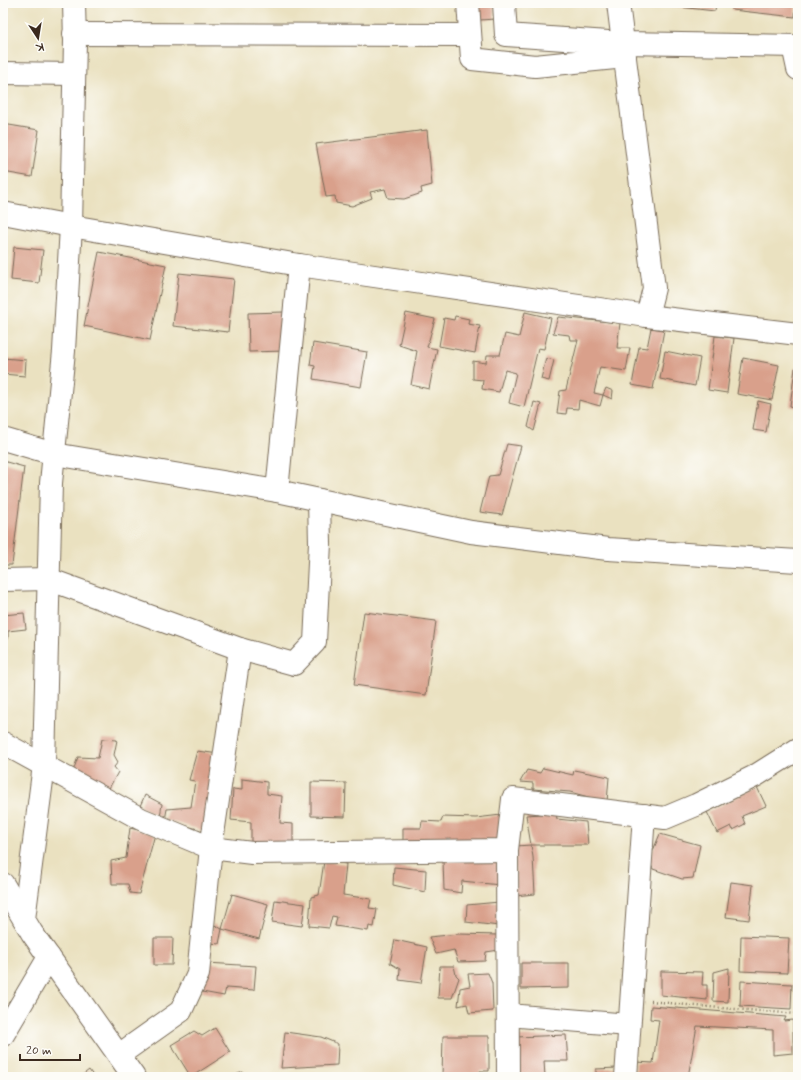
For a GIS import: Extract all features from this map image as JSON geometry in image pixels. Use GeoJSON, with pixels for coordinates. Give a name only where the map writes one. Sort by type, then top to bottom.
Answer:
{"type":"FeatureCollection","features":[{"type":"Feature","properties":{"kind":"street"},"geometry":{"type":"LineString","coordinates":[[24,919],[44,765],[51,483],[64,351],[71,226],[74,3]]}},
{"type":"Feature","properties":{"kind":"street"},"geometry":{"type":"LineString","coordinates":[[468,3],[472,59],[535,66],[624,50]]}},
{"type":"Feature","properties":{"kind":"street"},"geometry":{"type":"LineString","coordinates":[[504,3],[506,35],[624,50],[796,46],[798,69]]}},
{"type":"Feature","properties":{"kind":"street"},"geometry":{"type":"LineString","coordinates":[[618,3],[654,288],[647,316]]}},
{"type":"Feature","properties":{"kind":"street"},"geometry":{"type":"LineString","coordinates":[[74,34],[470,35]]}},
{"type":"Feature","properties":{"kind":"street"},"geometry":{"type":"LineString","coordinates":[[3,73],[74,74]]}},
{"type":"Feature","properties":{"kind":"street"},"geometry":{"type":"LineString","coordinates":[[3,213],[298,265],[647,316],[798,334]]}},
{"type":"Feature","properties":{"kind":"street"},"geometry":{"type":"LineString","coordinates":[[277,491],[298,265]]}},
{"type":"Feature","properties":{"kind":"street"},"geometry":{"type":"LineString","coordinates":[[3,439],[54,454],[277,491],[471,532],[608,548],[798,561]]}},
{"type":"Feature","properties":{"kind":"street"},"geometry":{"type":"LineString","coordinates":[[3,580],[48,579],[240,650],[294,664],[315,642],[320,543],[319,500]]}},
{"type":"Feature","properties":{"kind":"street"},"geometry":{"type":"LineString","coordinates":[[119,1055],[181,1011],[198,974],[211,848],[240,650]]}},
{"type":"Feature","properties":{"kind":"street"},"geometry":{"type":"LineString","coordinates":[[3,743],[142,818],[211,848],[252,853],[507,850]]}},
{"type":"Feature","properties":{"kind":"street"},"geometry":{"type":"LineString","coordinates":[[508,1077],[507,850],[513,799],[665,818],[696,805],[755,776],[798,749]]}},
{"type":"Feature","properties":{"kind":"street"},"geometry":{"type":"LineString","coordinates":[[626,1077],[644,815]]}},
{"type":"Feature","properties":{"kind":"street"},"geometry":{"type":"LineString","coordinates":[[3,884],[49,957],[134,1077]]}},
{"type":"Feature","properties":{"kind":"street"},"geometry":{"type":"LineString","coordinates":[[3,1035],[49,957]]}},
{"type":"Feature","properties":{"kind":"street"},"geometry":{"type":"LineString","coordinates":[[508,1015],[629,1025]]}},
{"type":"Feature","properties":{"kind":"path"},"geometry":{"type":"LineString","coordinates":[[631,999],[798,1014]]}},
{"type":"Feature","properties":{"kind":"building"},"geometry":{"type":"Polygon","coordinates":[[[479,3],[493,3],[495,19],[480,20],[479,3]]]}},
{"type":"Feature","properties":{"kind":"building"},"geometry":{"type":"Polygon","coordinates":[[[652,3],[716,3],[715,11],[652,3]]]}},
{"type":"Feature","properties":{"kind":"building"},"geometry":{"type":"Polygon","coordinates":[[[733,3],[796,3],[795,17],[732,10],[733,3]]]}},
{"type":"Feature","properties":{"kind":"building"},"geometry":{"type":"Polygon","coordinates":[[[3,124],[39,130],[32,177],[3,172],[3,124]]]}},
{"type":"Feature","properties":{"kind":"building"},"geometry":{"type":"Polygon","coordinates":[[[427,130],[432,185],[421,188],[422,193],[404,199],[388,198],[385,189],[370,192],[372,198],[352,206],[336,203],[335,196],[326,197],[316,144],[427,130]]]}},
{"type":"Feature","properties":{"kind":"building"},"geometry":{"type":"Polygon","coordinates":[[[14,247],[43,250],[39,283],[11,280],[14,247]]]}},
{"type":"Feature","properties":{"kind":"building"},"geometry":{"type":"Polygon","coordinates":[[[99,252],[166,265],[150,340],[84,326],[99,252]]]}},
{"type":"Feature","properties":{"kind":"building"},"geometry":{"type":"Polygon","coordinates":[[[179,273],[234,279],[228,332],[173,326],[179,273]]]}},
{"type":"Feature","properties":{"kind":"building"},"geometry":{"type":"Polygon","coordinates":[[[284,312],[285,351],[249,352],[248,313],[284,312]]]}},
{"type":"Feature","properties":{"kind":"building"},"geometry":{"type":"Polygon","coordinates":[[[525,312],[551,318],[544,349],[538,348],[524,407],[509,403],[516,373],[505,370],[499,392],[482,389],[483,380],[473,379],[473,361],[486,363],[487,355],[500,355],[505,334],[519,337],[525,312]]]}},
{"type":"Feature","properties":{"kind":"building"},"geometry":{"type":"Polygon","coordinates":[[[406,313],[435,319],[427,347],[437,349],[429,389],[411,385],[417,351],[399,345],[406,313]]]}},
{"type":"Feature","properties":{"kind":"building"},"geometry":{"type":"Polygon","coordinates":[[[455,316],[469,319],[468,324],[480,326],[475,353],[439,346],[444,318],[454,320],[455,316]]]}},
{"type":"Feature","properties":{"kind":"building"},"geometry":{"type":"Polygon","coordinates":[[[558,317],[620,323],[617,348],[630,348],[626,371],[600,367],[594,393],[603,395],[600,406],[579,400],[578,409],[567,408],[566,414],[557,413],[560,391],[566,390],[578,340],[570,340],[569,335],[553,333],[558,317]]]}},
{"type":"Feature","properties":{"kind":"building"},"geometry":{"type":"Polygon","coordinates":[[[651,328],[664,330],[653,389],[632,385],[639,347],[647,348],[651,328]]]}},
{"type":"Feature","properties":{"kind":"building"},"geometry":{"type":"Polygon","coordinates":[[[715,336],[734,338],[727,393],[708,390],[715,336]]]}},
{"type":"Feature","properties":{"kind":"building"},"geometry":{"type":"Polygon","coordinates":[[[313,343],[367,352],[361,387],[313,379],[315,366],[310,365],[313,343]]]}},
{"type":"Feature","properties":{"kind":"building"},"geometry":{"type":"Polygon","coordinates":[[[665,351],[700,358],[695,386],[660,379],[665,351]]]}},
{"type":"Feature","properties":{"kind":"building"},"geometry":{"type":"Polygon","coordinates":[[[3,358],[26,360],[25,376],[3,374],[3,358]]]}},
{"type":"Feature","properties":{"kind":"building"},"geometry":{"type":"Polygon","coordinates":[[[546,358],[554,360],[549,381],[541,379],[546,358]]]}},
{"type":"Feature","properties":{"kind":"building"},"geometry":{"type":"Polygon","coordinates":[[[743,358],[779,365],[772,400],[737,394],[743,358]]]}},
{"type":"Feature","properties":{"kind":"building"},"geometry":{"type":"Polygon","coordinates":[[[795,368],[798,368],[798,408],[790,406],[795,368]]]}},
{"type":"Feature","properties":{"kind":"building"},"geometry":{"type":"Polygon","coordinates":[[[606,388],[613,391],[612,399],[603,395],[606,388]]]}},
{"type":"Feature","properties":{"kind":"building"},"geometry":{"type":"Polygon","coordinates":[[[758,401],[771,404],[766,432],[753,430],[758,401]]]}},
{"type":"Feature","properties":{"kind":"building"},"geometry":{"type":"Polygon","coordinates":[[[534,402],[541,404],[534,431],[528,427],[534,402]]]}},
{"type":"Feature","properties":{"kind":"building"},"geometry":{"type":"Polygon","coordinates":[[[507,444],[521,446],[502,515],[480,512],[489,476],[498,475],[507,444]]]}},
{"type":"Feature","properties":{"kind":"building"},"geometry":{"type":"Polygon","coordinates":[[[797,446],[798,457],[795,457],[797,446]]]}},
{"type":"Feature","properties":{"kind":"building"},"geometry":{"type":"Polygon","coordinates":[[[3,461],[24,467],[12,565],[3,565],[3,461]]]}},
{"type":"Feature","properties":{"kind":"building"},"geometry":{"type":"Polygon","coordinates":[[[364,612],[436,621],[426,695],[354,685],[364,612]]]}},
{"type":"Feature","properties":{"kind":"building"},"geometry":{"type":"Polygon","coordinates":[[[24,613],[26,629],[8,631],[8,638],[3,639],[3,615],[24,613]]]}},
{"type":"Feature","properties":{"kind":"building"},"geometry":{"type":"Polygon","coordinates":[[[102,739],[117,740],[114,755],[118,762],[114,767],[118,772],[107,792],[72,774],[78,757],[98,758],[102,739]]]}},
{"type":"Feature","properties":{"kind":"building"},"geometry":{"type":"Polygon","coordinates":[[[197,751],[219,754],[205,831],[165,820],[167,809],[191,807],[195,781],[189,780],[197,751]]]}},
{"type":"Feature","properties":{"kind":"building"},"geometry":{"type":"Polygon","coordinates":[[[543,768],[573,775],[574,770],[609,777],[607,802],[570,792],[533,789],[533,783],[520,782],[527,770],[540,773],[543,768]]]}},
{"type":"Feature","properties":{"kind":"building"},"geometry":{"type":"Polygon","coordinates":[[[242,779],[267,782],[267,794],[282,796],[280,823],[293,824],[293,843],[251,843],[251,822],[231,820],[233,789],[242,790],[242,779]]]}},
{"type":"Feature","properties":{"kind":"building"},"geometry":{"type":"Polygon","coordinates":[[[311,782],[346,783],[345,817],[311,816],[311,782]]]}},
{"type":"Feature","properties":{"kind":"building"},"geometry":{"type":"Polygon","coordinates":[[[757,787],[766,806],[742,816],[745,824],[733,830],[731,826],[717,833],[707,812],[757,787]]]}},
{"type":"Feature","properties":{"kind":"building"},"geometry":{"type":"Polygon","coordinates":[[[145,795],[162,804],[160,817],[140,806],[145,795]]]}},
{"type":"Feature","properties":{"kind":"building"},"geometry":{"type":"Polygon","coordinates":[[[556,813],[557,819],[586,822],[588,845],[531,845],[526,815],[556,813]]]}},
{"type":"Feature","properties":{"kind":"building"},"geometry":{"type":"Polygon","coordinates":[[[501,815],[500,840],[403,843],[403,828],[421,828],[422,821],[441,822],[443,817],[476,818],[501,815]]]}},
{"type":"Feature","properties":{"kind":"building"},"geometry":{"type":"Polygon","coordinates":[[[130,828],[155,834],[139,894],[130,893],[128,884],[112,884],[111,861],[126,858],[130,828]]]}},
{"type":"Feature","properties":{"kind":"building"},"geometry":{"type":"Polygon","coordinates":[[[660,834],[700,845],[693,878],[682,879],[653,869],[649,860],[660,834]]]}},
{"type":"Feature","properties":{"kind":"building"},"geometry":{"type":"Polygon","coordinates":[[[531,845],[535,894],[514,896],[515,846],[531,845]]]}},
{"type":"Feature","properties":{"kind":"building"},"geometry":{"type":"Polygon","coordinates":[[[498,858],[500,885],[462,881],[461,893],[444,890],[443,861],[498,858]]]}},
{"type":"Feature","properties":{"kind":"building"},"geometry":{"type":"Polygon","coordinates":[[[324,861],[346,864],[343,895],[371,899],[369,908],[377,909],[374,927],[369,926],[368,931],[335,926],[337,917],[332,916],[329,928],[309,926],[311,897],[319,895],[324,861]]]}},
{"type":"Feature","properties":{"kind":"building"},"geometry":{"type":"Polygon","coordinates":[[[394,867],[426,870],[425,892],[393,885],[394,867]]]}},
{"type":"Feature","properties":{"kind":"building"},"geometry":{"type":"Polygon","coordinates":[[[731,882],[753,885],[749,920],[726,917],[731,882]]]}},
{"type":"Feature","properties":{"kind":"building"},"geometry":{"type":"Polygon","coordinates":[[[232,894],[268,904],[259,939],[222,929],[232,894]]]}},
{"type":"Feature","properties":{"kind":"building"},"geometry":{"type":"Polygon","coordinates":[[[275,900],[305,904],[302,926],[272,922],[275,900]]]}},
{"type":"Feature","properties":{"kind":"building"},"geometry":{"type":"Polygon","coordinates":[[[499,902],[499,926],[466,922],[467,905],[499,902]]]}},
{"type":"Feature","properties":{"kind":"building"},"geometry":{"type":"Polygon","coordinates":[[[213,924],[222,929],[219,944],[210,943],[213,924]]]}},
{"type":"Feature","properties":{"kind":"building"},"geometry":{"type":"Polygon","coordinates":[[[459,934],[498,935],[499,950],[486,952],[485,961],[458,962],[454,950],[436,954],[429,937],[459,934]]]}},
{"type":"Feature","properties":{"kind":"building"},"geometry":{"type":"Polygon","coordinates":[[[741,936],[789,938],[787,973],[740,971],[741,936]]]}},
{"type":"Feature","properties":{"kind":"building"},"geometry":{"type":"Polygon","coordinates":[[[154,938],[173,938],[172,965],[154,965],[154,938]]]}},
{"type":"Feature","properties":{"kind":"building"},"geometry":{"type":"Polygon","coordinates":[[[395,940],[427,947],[421,983],[399,980],[400,969],[390,963],[395,940]]]}},
{"type":"Feature","properties":{"kind":"building"},"geometry":{"type":"Polygon","coordinates":[[[207,963],[256,966],[254,990],[226,988],[224,996],[202,992],[207,963]]]}},
{"type":"Feature","properties":{"kind":"building"},"geometry":{"type":"Polygon","coordinates":[[[521,963],[569,963],[569,988],[521,989],[521,963]]]}},
{"type":"Feature","properties":{"kind":"building"},"geometry":{"type":"Polygon","coordinates":[[[440,966],[454,966],[456,975],[459,978],[452,998],[438,998],[440,966]]]}},
{"type":"Feature","properties":{"kind":"building"},"geometry":{"type":"Polygon","coordinates":[[[729,968],[728,1002],[713,1001],[714,972],[729,968]]]}},
{"type":"Feature","properties":{"kind":"building"},"geometry":{"type":"Polygon","coordinates":[[[661,971],[703,972],[702,985],[707,985],[707,1000],[661,995],[661,971]]]}},
{"type":"Feature","properties":{"kind":"building"},"geometry":{"type":"Polygon","coordinates":[[[488,973],[492,983],[493,1011],[469,1013],[467,1004],[458,1006],[460,988],[470,986],[468,974],[488,973]]]}},
{"type":"Feature","properties":{"kind":"building"},"geometry":{"type":"Polygon","coordinates":[[[741,981],[792,984],[791,1009],[740,1006],[741,981]]]}},
{"type":"Feature","properties":{"kind":"building"},"geometry":{"type":"Polygon","coordinates":[[[651,1006],[786,1017],[784,1021],[793,1020],[793,1053],[773,1055],[773,1030],[697,1026],[688,1077],[635,1077],[636,1062],[653,1063],[659,1020],[650,1019],[651,1006]]]}},
{"type":"Feature","properties":{"kind":"building"},"geometry":{"type":"Polygon","coordinates":[[[215,1028],[230,1052],[191,1077],[171,1045],[194,1031],[202,1036],[215,1028]]]}},
{"type":"Feature","properties":{"kind":"building"},"geometry":{"type":"Polygon","coordinates":[[[285,1032],[321,1037],[338,1044],[337,1065],[281,1068],[285,1032]]]}},
{"type":"Feature","properties":{"kind":"building"},"geometry":{"type":"Polygon","coordinates":[[[566,1035],[568,1061],[544,1061],[545,1077],[516,1077],[516,1037],[566,1035]]]}},
{"type":"Feature","properties":{"kind":"building"},"geometry":{"type":"Polygon","coordinates":[[[443,1036],[489,1036],[489,1071],[480,1071],[480,1077],[442,1077],[443,1036]]]}},
{"type":"Feature","properties":{"kind":"building"},"geometry":{"type":"Polygon","coordinates":[[[617,1068],[617,1077],[596,1077],[596,1069],[617,1068]]]}},
{"type":"Feature","properties":{"kind":"building"},"geometry":{"type":"Polygon","coordinates":[[[89,1070],[94,1077],[80,1077],[89,1070]]]}},
{"type":"Feature","properties":{"kind":"building"},"geometry":{"type":"Polygon","coordinates":[[[243,1072],[245,1077],[230,1077],[243,1072]]]}}]}
